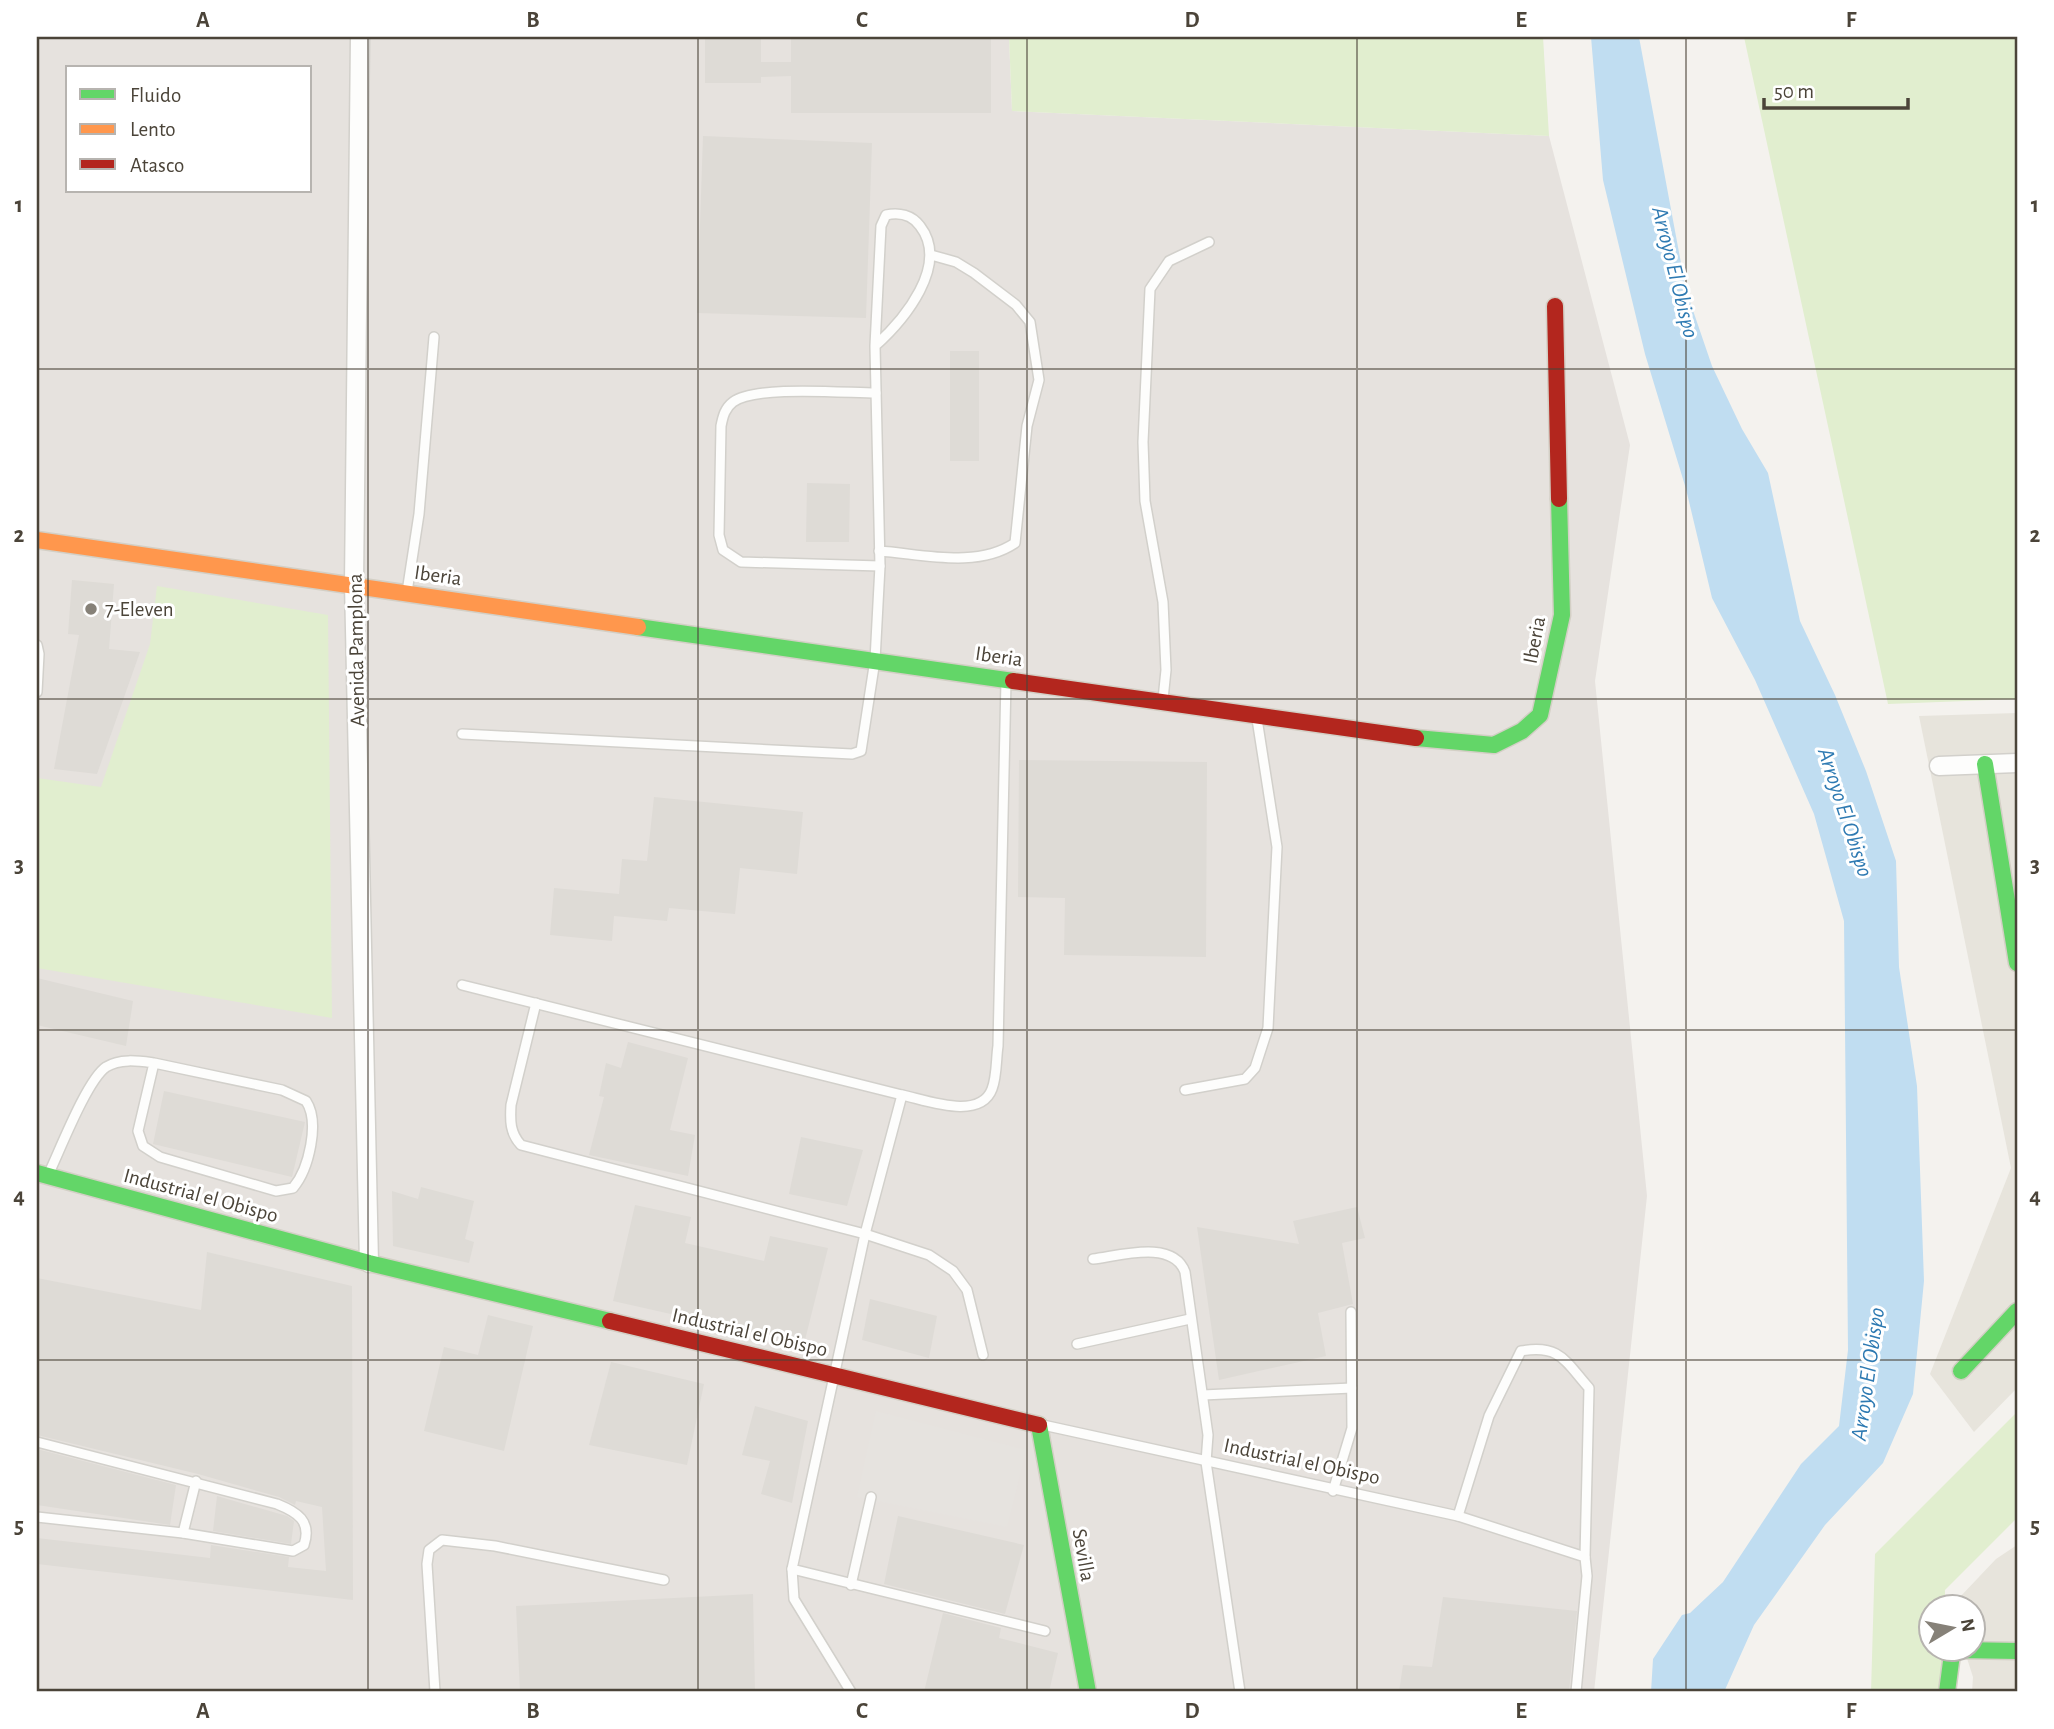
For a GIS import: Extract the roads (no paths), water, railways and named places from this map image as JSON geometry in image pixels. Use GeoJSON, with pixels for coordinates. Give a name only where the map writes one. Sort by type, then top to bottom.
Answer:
{"type":"FeatureCollection","features":[{"type":"Feature","properties":{"kind":"street","name":"Avenida Pamplona"},"geometry":{"type":"LineString","coordinates":[[360,37],[354,584],[369,1262]]}},
{"type":"Feature","properties":{"kind":"street","name":"Iberia"},"geometry":{"type":"LineString","coordinates":[[37,540],[1410,738],[1494,745],[1522,731],[1540,715],[1562,615],[1555,306]]}},
{"type":"Feature","properties":{"kind":"street"},"geometry":{"type":"LineString","coordinates":[[1939,766],[2017,763]]}},
{"type":"Feature","properties":{"kind":"street"},"geometry":{"type":"LineString","coordinates":[[1984,764],[2011,887],[2017,963]]}},
{"type":"Feature","properties":{"kind":"street","name":"Industrial el Obispo"},"geometry":{"type":"LineString","coordinates":[[43,1175],[369,1262],[1039,1424]]}},
{"type":"Feature","properties":{"kind":"street"},"geometry":{"type":"LineString","coordinates":[[1961,1371],[2017,1311]]}},
{"type":"Feature","properties":{"kind":"street","name":"Sevilla"},"geometry":{"type":"LineString","coordinates":[[1039,1424],[1088,1692]]}},
{"type":"Feature","properties":{"kind":"street"},"geometry":{"type":"LineString","coordinates":[[1947,1692],[1950,1657],[1961,1650],[2017,1651]]}},
{"type":"Feature","properties":{"kind":"lane"},"geometry":{"type":"LineString","coordinates":[[463,734],[852,754],[861,751],[875,660],[880,566],[875,346],[881,226],[886,215],[906,215],[919,224],[927,237],[931,255],[921,286],[903,314],[875,346]]}},
{"type":"Feature","properties":{"kind":"lane"},"geometry":{"type":"LineString","coordinates":[[1162,701],[1166,670],[1163,603],[1145,501],[1143,442],[1150,289],[1169,261],[1209,242]]}},
{"type":"Feature","properties":{"kind":"lane"},"geometry":{"type":"LineString","coordinates":[[879,551],[982,559],[1000,553],[1015,543],[1027,426],[1039,380],[1030,322],[1016,305],[974,273],[956,262],[931,255]]}},
{"type":"Feature","properties":{"kind":"lane"},"geometry":{"type":"LineString","coordinates":[[407,592],[419,514],[434,337]]}},
{"type":"Feature","properties":{"kind":"lane"},"geometry":{"type":"LineString","coordinates":[[876,393],[769,392],[734,401],[723,415],[721,426],[719,534],[723,550],[741,562],[880,566]]}},
{"type":"Feature","properties":{"kind":"lane"},"geometry":{"type":"LineString","coordinates":[[37,645],[37,692]]}},
{"type":"Feature","properties":{"kind":"lane"},"geometry":{"type":"LineString","coordinates":[[462,985],[902,1095],[970,1106],[983,1101],[994,1085],[998,1019],[1006,679]]}},
{"type":"Feature","properties":{"kind":"lane"},"geometry":{"type":"LineString","coordinates":[[1185,1090],[1244,1079],[1255,1068],[1268,1028],[1277,847],[1256,714]]}},
{"type":"Feature","properties":{"kind":"lane"},"geometry":{"type":"LineString","coordinates":[[536,1003],[511,1105],[513,1137],[521,1145],[865,1234],[929,1255],[953,1271],[972,1302],[983,1355]]}},
{"type":"Feature","properties":{"kind":"lane"},"geometry":{"type":"LineString","coordinates":[[43,1175],[102,1071],[123,1061],[154,1063],[282,1090],[306,1101],[313,1119],[304,1171],[293,1188],[276,1191],[160,1157],[143,1146],[138,1130],[154,1063]]}},
{"type":"Feature","properties":{"kind":"lane"},"geometry":{"type":"LineString","coordinates":[[851,1692],[794,1599],[792,1569],[865,1234],[902,1095]]}},
{"type":"Feature","properties":{"kind":"lane"},"geometry":{"type":"LineString","coordinates":[[1093,1259],[1162,1253],[1178,1260],[1185,1272],[1208,1435],[1206,1462],[1240,1692]]}},
{"type":"Feature","properties":{"kind":"lane"},"geometry":{"type":"LineString","coordinates":[[1333,1491],[1352,1428],[1351,1312]]}},
{"type":"Feature","properties":{"kind":"lane"},"geometry":{"type":"LineString","coordinates":[[1077,1344],[1190,1319]]}},
{"type":"Feature","properties":{"kind":"lane"},"geometry":{"type":"LineString","coordinates":[[1458,1516],[1489,1416],[1521,1351],[1541,1348],[1557,1352],[1589,1388],[1585,1557],[1587,1576],[1576,1692]]}},
{"type":"Feature","properties":{"kind":"lane"},"geometry":{"type":"LineString","coordinates":[[1203,1395],[1352,1388]]}},
{"type":"Feature","properties":{"kind":"lane","name":"Industrial el Obispo"},"geometry":{"type":"LineString","coordinates":[[1039,1424],[1333,1491],[1458,1516],[1585,1557]]}},
{"type":"Feature","properties":{"kind":"lane"},"geometry":{"type":"LineString","coordinates":[[37,1442],[196,1482],[292,1510],[305,1522],[306,1538],[304,1545],[293,1551],[183,1533],[37,1517]]}},
{"type":"Feature","properties":{"kind":"lane"},"geometry":{"type":"LineString","coordinates":[[183,1533],[196,1482]]}},
{"type":"Feature","properties":{"kind":"lane"},"geometry":{"type":"LineString","coordinates":[[851,1585],[871,1497]]}},
{"type":"Feature","properties":{"kind":"lane"},"geometry":{"type":"LineString","coordinates":[[435,1692],[427,1563],[429,1550],[442,1540],[495,1546],[664,1580]]}},
{"type":"Feature","properties":{"kind":"lane"},"geometry":{"type":"LineString","coordinates":[[792,1569],[1045,1631]]}},
{"type":"Feature","properties":{"kind":"water","name":"Arroyo El Obispo"},"geometry":{"type":"Polygon","coordinates":[[[1591,37],[1639,37],[1686,290],[1712,366],[1742,429],[1768,473],[1800,621],[1835,695],[1866,771],[1896,861],[1899,967],[1917,1086],[1924,1281],[1913,1394],[1883,1463],[1825,1525],[1754,1625],[1724,1692],[1651,1692],[1653,1659],[1682,1615],[1690,1613],[1723,1582],[1801,1464],[1839,1426],[1848,1350],[1844,921],[1814,814],[1755,680],[1712,598],[1686,489],[1645,354],[1603,180],[1591,37]]]}},
{"type":"Feature","properties":{"kind":"place","name":"7-Eleven"},"geometry":{"type":"Point","coordinates":[91,609]}}]}
